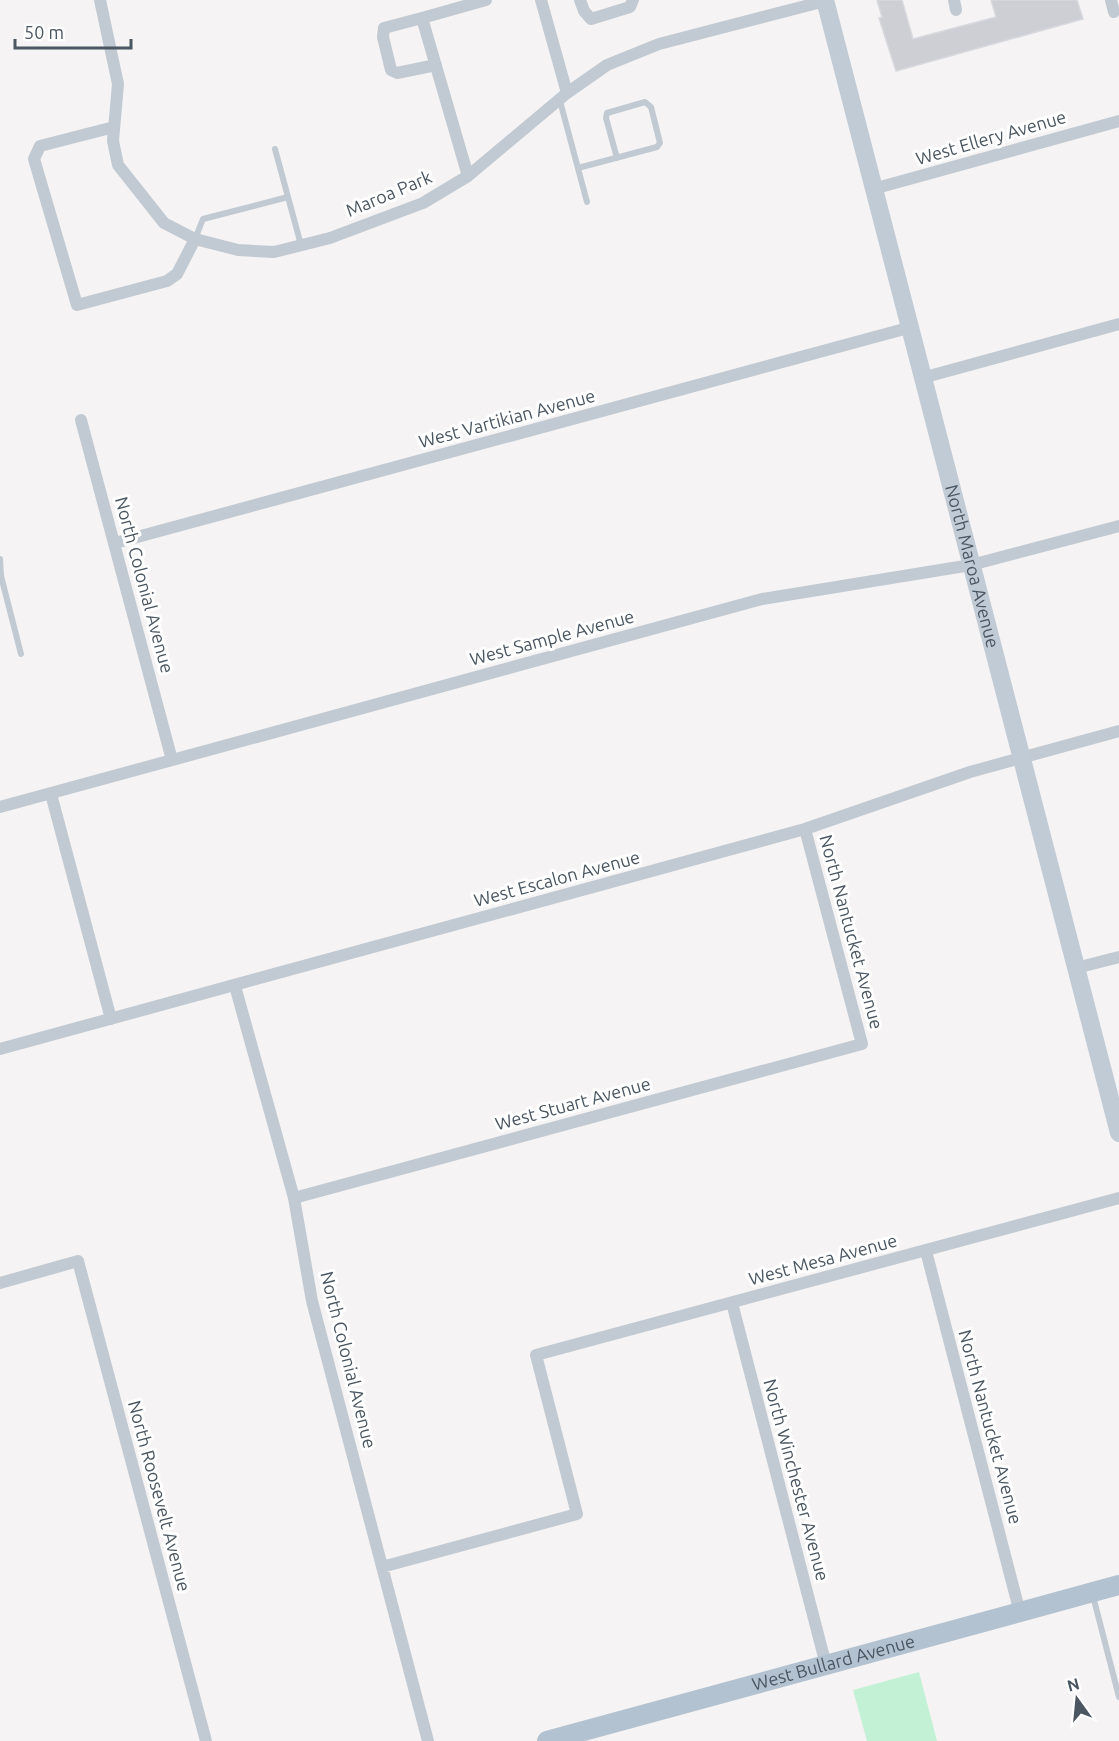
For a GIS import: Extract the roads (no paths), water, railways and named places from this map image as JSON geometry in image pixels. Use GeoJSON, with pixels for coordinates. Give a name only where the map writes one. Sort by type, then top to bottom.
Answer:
{"type":"FeatureCollection","features":[{"type":"Feature","properties":{"kind":"main road","name":"North Maroa Avenue"},"geometry":{"type":"LineString","coordinates":[[825,1],[908,328],[1023,757],[1119,1133]]}},
{"type":"Feature","properties":{"kind":"main road","name":"West Bullard Avenue"},"geometry":{"type":"LineString","coordinates":[[548,1741],[1119,1585]]}},
{"type":"Feature","properties":{"kind":"street","name":"Maroa Park"},"geometry":{"type":"LineString","coordinates":[[100,0],[118,84],[113,141],[118,165],[164,223],[195,239],[238,250],[274,252],[339,235],[423,203],[468,176],[563,97],[607,65],[659,44],[825,1]]}},
{"type":"Feature","properties":{"kind":"street"},"geometry":{"type":"LineString","coordinates":[[436,65],[405,73],[391,70],[383,37],[384,28],[486,0]]}},
{"type":"Feature","properties":{"kind":"street"},"geometry":{"type":"LineString","coordinates":[[541,0],[563,97]]}},
{"type":"Feature","properties":{"kind":"street"},"geometry":{"type":"LineString","coordinates":[[580,0],[584,11],[591,19],[630,7],[633,0]]}},
{"type":"Feature","properties":{"kind":"street"},"geometry":{"type":"LineString","coordinates":[[423,18],[468,176]]}},
{"type":"Feature","properties":{"kind":"street","name":"West Ellery Avenue"},"geometry":{"type":"LineString","coordinates":[[873,189],[1119,121]]}},
{"type":"Feature","properties":{"kind":"street"},"geometry":{"type":"LineString","coordinates":[[114,127],[40,147],[34,159],[77,305],[167,281],[177,274],[195,239]]}},
{"type":"Feature","properties":{"kind":"street"},"geometry":{"type":"LineString","coordinates":[[922,378],[1119,324]]}},
{"type":"Feature","properties":{"kind":"street","name":"West Vartikian Avenue"},"geometry":{"type":"LineString","coordinates":[[114,543],[908,328]]}},
{"type":"Feature","properties":{"kind":"street","name":"North Colonial Avenue"},"geometry":{"type":"LineString","coordinates":[[81,420],[172,760]]}},
{"type":"Feature","properties":{"kind":"street","name":"West Sample Avenue"},"geometry":{"type":"LineString","coordinates":[[0,807],[762,599],[971,565],[1119,526]]}},
{"type":"Feature","properties":{"kind":"street","name":"West Escalon Avenue"},"geometry":{"type":"LineString","coordinates":[[0,1049],[806,829],[1023,757],[1119,731]]}},
{"type":"Feature","properties":{"kind":"street"},"geometry":{"type":"LineString","coordinates":[[51,794],[111,1019]]}},
{"type":"Feature","properties":{"kind":"street","name":"North Nantucket Avenue"},"geometry":{"type":"LineString","coordinates":[[806,829],[862,1044]]}},
{"type":"Feature","properties":{"kind":"street"},"geometry":{"type":"LineString","coordinates":[[1076,968],[1119,957]]}},
{"type":"Feature","properties":{"kind":"street","name":"North Colonial Avenue"},"geometry":{"type":"LineString","coordinates":[[235,986],[294,1198],[312,1301],[428,1741]]}},
{"type":"Feature","properties":{"kind":"street","name":"West Stuart Avenue"},"geometry":{"type":"LineString","coordinates":[[294,1198],[862,1044]]}},
{"type":"Feature","properties":{"kind":"street","name":"West Mesa Avenue"},"geometry":{"type":"LineString","coordinates":[[382,1567],[577,1514],[536,1355],[1119,1198]]}},
{"type":"Feature","properties":{"kind":"street","name":"North Nantucket Avenue"},"geometry":{"type":"LineString","coordinates":[[926,1251],[1020,1613]]}},
{"type":"Feature","properties":{"kind":"street","name":"North Roosevelt Avenue"},"geometry":{"type":"LineString","coordinates":[[0,1283],[78,1261],[206,1741]]}},
{"type":"Feature","properties":{"kind":"street","name":"North Winchester Avenue"},"geometry":{"type":"LineString","coordinates":[[732,1303],[826,1665]]}},
{"type":"Feature","properties":{"kind":"lane"},"geometry":{"type":"LineString","coordinates":[[563,97],[587,202]]}},
{"type":"Feature","properties":{"kind":"lane"},"geometry":{"type":"LineString","coordinates":[[578,168],[617,158],[660,143],[651,107],[645,102],[607,113],[606,118],[617,158]]}},
{"type":"Feature","properties":{"kind":"lane"},"geometry":{"type":"LineString","coordinates":[[275,149],[301,245]]}},
{"type":"Feature","properties":{"kind":"lane"},"geometry":{"type":"LineString","coordinates":[[195,239],[203,219],[288,197]]}},
{"type":"Feature","properties":{"kind":"lane"},"geometry":{"type":"LineString","coordinates":[[0,559],[1,577],[21,654]]}},
{"type":"Feature","properties":{"kind":"lane"},"geometry":{"type":"LineString","coordinates":[[1092,1593],[1119,1697]]}}]}
